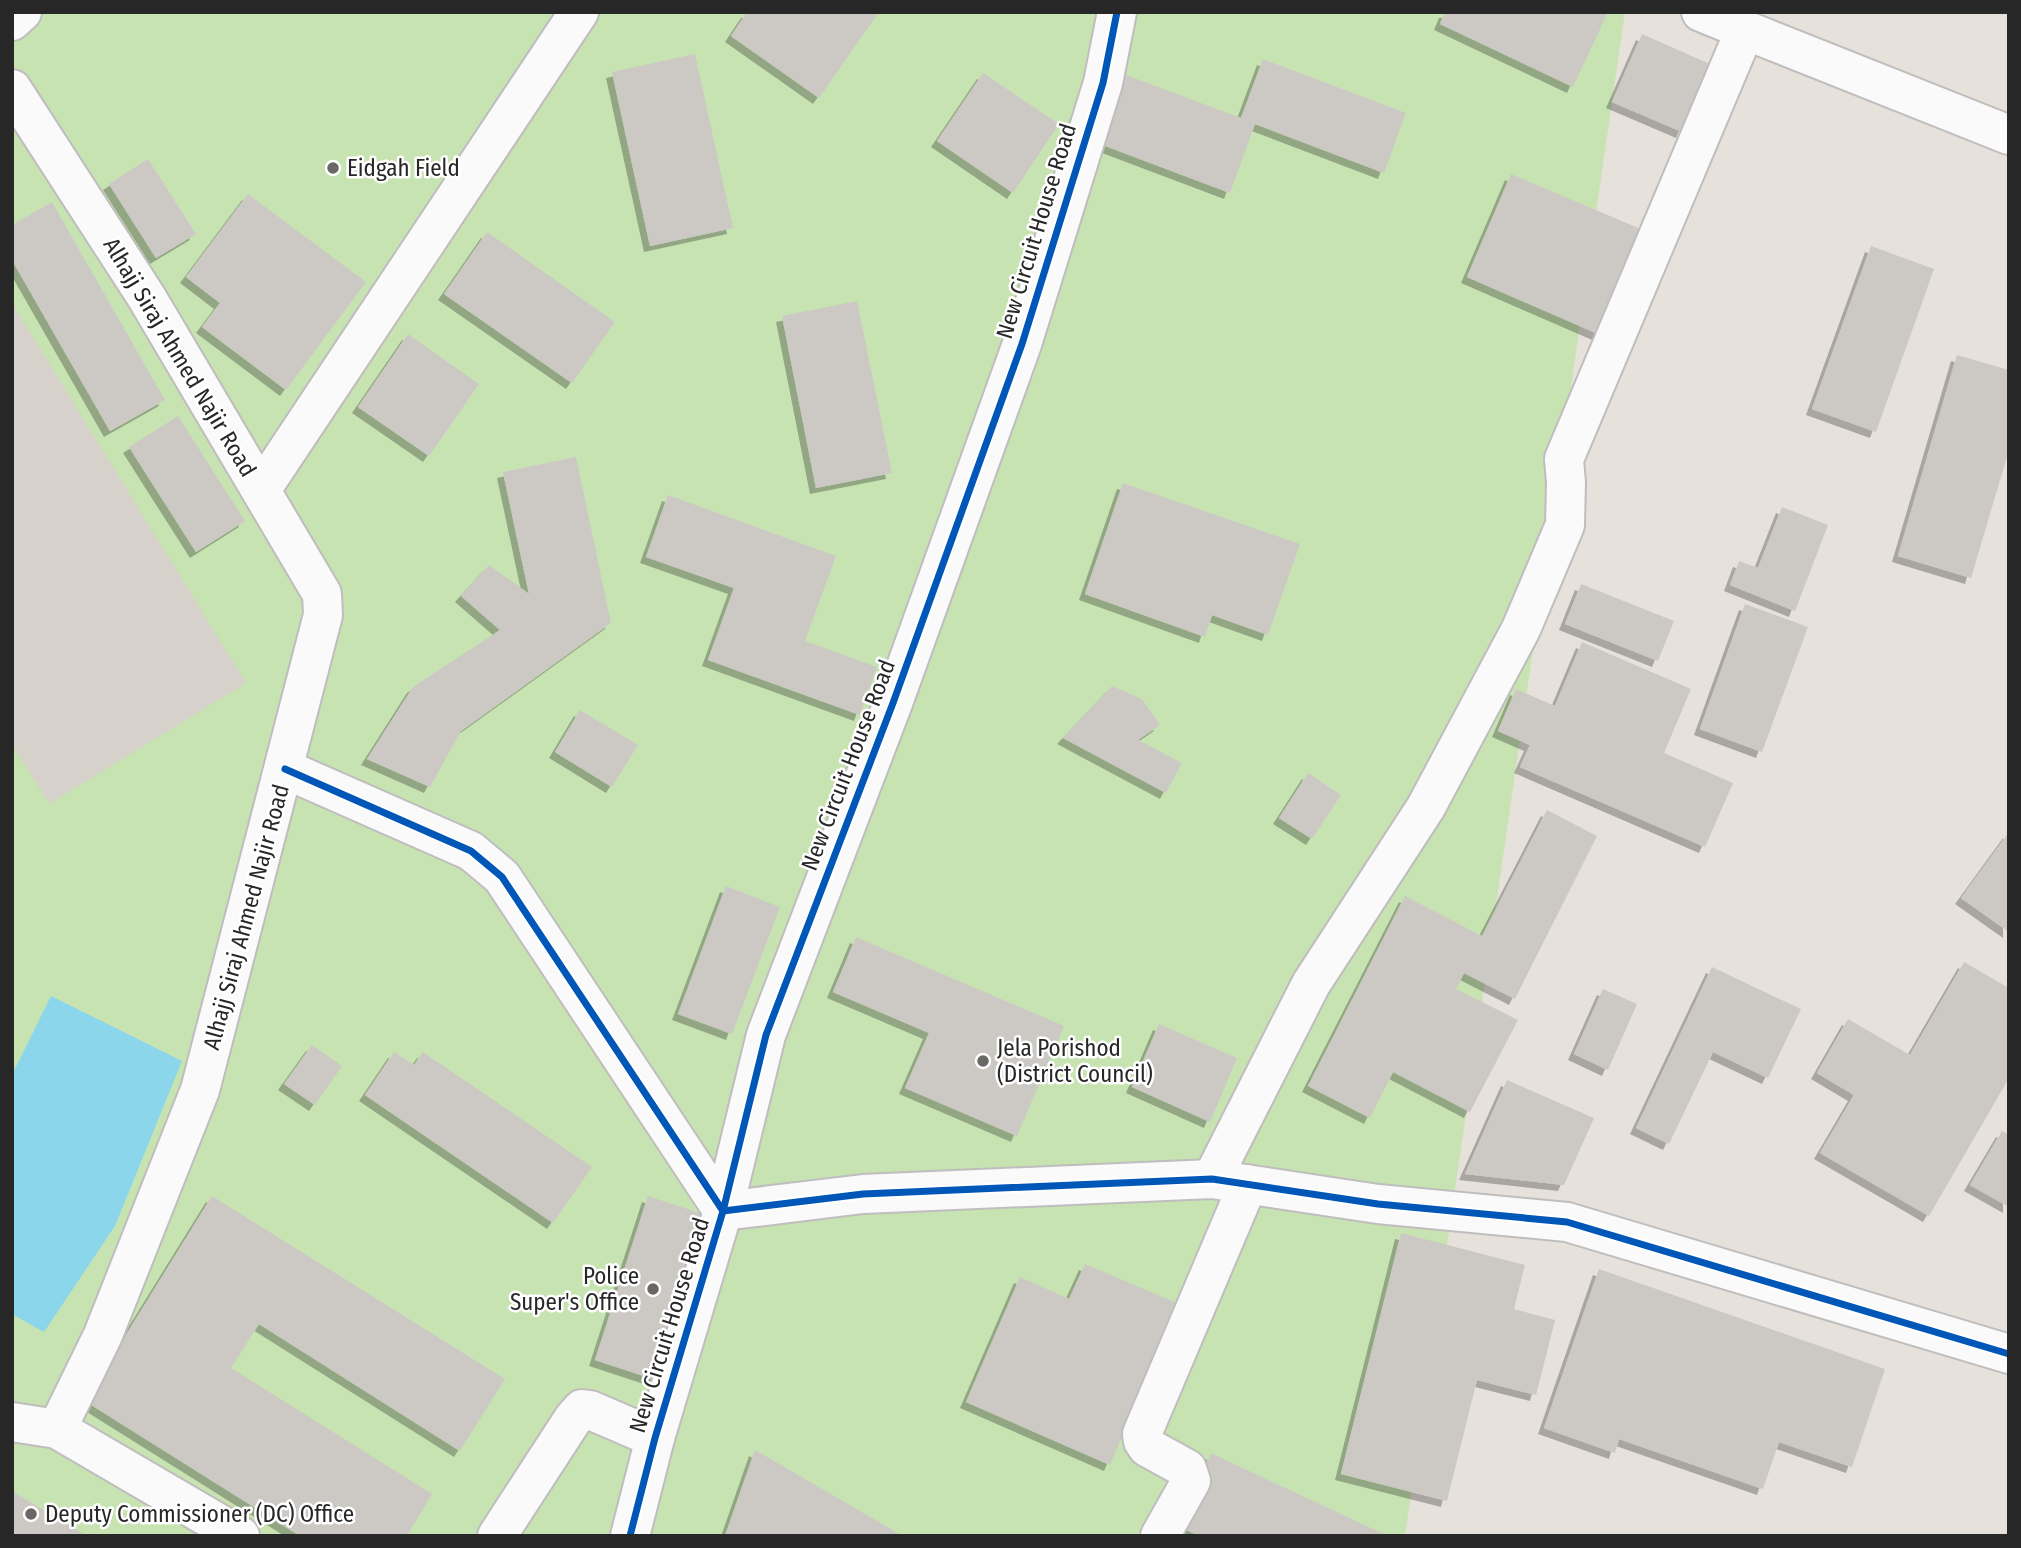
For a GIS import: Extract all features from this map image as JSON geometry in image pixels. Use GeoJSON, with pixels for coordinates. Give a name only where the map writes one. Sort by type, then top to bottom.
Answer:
{"type":"FeatureCollection","features":[{"type":"Feature","properties":{"kind":"street"},"geometry":{"type":"LineString","coordinates":[[12,21],[22,12]]}},
{"type":"Feature","properties":{"kind":"street"},"geometry":{"type":"LineString","coordinates":[[261,490],[579,12]]}},
{"type":"Feature","properties":{"kind":"street","name":"New Circuit House Road"},"geometry":{"type":"LineString","coordinates":[[630,1536],[654,1438],[723,1211],[766,1035],[888,716],[1022,344],[1102,83],[1117,12]]}},
{"type":"Feature","properties":{"kind":"street"},"geometry":{"type":"LineString","coordinates":[[1702,12],[2009,135]]}},
{"type":"Feature","properties":{"kind":"street"},"geometry":{"type":"LineString","coordinates":[[1160,1536],[1191,1481],[1187,1469],[1147,1447],[1142,1434],[1230,1181],[1311,984],[1426,807],[1521,629],[1565,525],[1564,460],[1745,30]]}},
{"type":"Feature","properties":{"kind":"street","name":"Alhajj Siraj Ahmed Najir Road"},"geometry":{"type":"LineString","coordinates":[[12,89],[148,298],[322,594],[323,615],[200,1090],[103,1335],[57,1429]]}},
{"type":"Feature","properties":{"kind":"street"},"geometry":{"type":"LineString","coordinates":[[285,769],[471,851],[502,877],[723,1211],[863,1194],[1230,1181],[1378,1204],[1567,1222],[2009,1354]]}},
{"type":"Feature","properties":{"kind":"street"},"geometry":{"type":"LineString","coordinates":[[497,1536],[582,1409],[654,1438]]}},
{"type":"Feature","properties":{"kind":"street"},"geometry":{"type":"LineString","coordinates":[[12,1422],[57,1429],[240,1536]]}},
{"type":"Feature","properties":{"kind":"green space"},"geometry":{"type":"Polygon","coordinates":[[[12,12],[1625,12],[1405,1536],[12,1536],[12,12]]]}},
{"type":"Feature","properties":{"kind":"shaded area"},"geometry":{"type":"Polygon","coordinates":[[[12,303],[246,683],[49,804],[12,744],[12,303]]]}},
{"type":"Feature","properties":{"kind":"water"},"geometry":{"type":"Polygon","coordinates":[[[51,996],[182,1061],[115,1226],[44,1332],[12,1314],[12,1075],[51,996]]]}},
{"type":"Feature","properties":{"kind":"building"},"geometry":{"type":"Polygon","coordinates":[[[747,12],[879,12],[819,98],[731,36],[747,12]]]}},
{"type":"Feature","properties":{"kind":"building"},"geometry":{"type":"Polygon","coordinates":[[[1445,12],[1608,12],[1573,87],[1440,24],[1445,12]]]}},
{"type":"Feature","properties":{"kind":"building"},"geometry":{"type":"Polygon","coordinates":[[[1642,34],[1712,65],[1682,132],[1612,102],[1642,34]]]}},
{"type":"Feature","properties":{"kind":"building"},"geometry":{"type":"Polygon","coordinates":[[[695,54],[733,228],[650,246],[612,72],[695,54]]]}},
{"type":"Feature","properties":{"kind":"building"},"geometry":{"type":"Polygon","coordinates":[[[1263,59],[1406,113],[1384,173],[1255,124],[1230,193],[1100,144],[1126,75],[1241,118],[1263,59]]]}},
{"type":"Feature","properties":{"kind":"building"},"geometry":{"type":"Polygon","coordinates":[[[983,73],[1059,124],[1013,193],[937,141],[983,73]]]}},
{"type":"Feature","properties":{"kind":"building"},"geometry":{"type":"Polygon","coordinates":[[[148,159],[196,234],[156,258],[109,184],[148,159]]]}},
{"type":"Feature","properties":{"kind":"building"},"geometry":{"type":"Polygon","coordinates":[[[1511,174],[1650,233],[1605,337],[1467,277],[1511,174]]]}},
{"type":"Feature","properties":{"kind":"building"},"geometry":{"type":"Polygon","coordinates":[[[248,194],[366,282],[286,390],[202,327],[220,303],[186,277],[248,194]]]}},
{"type":"Feature","properties":{"kind":"building"},"geometry":{"type":"Polygon","coordinates":[[[52,202],[165,400],[110,431],[12,260],[12,225],[52,202]]]}},
{"type":"Feature","properties":{"kind":"building"},"geometry":{"type":"Polygon","coordinates":[[[487,232],[615,322],[572,383],[444,294],[487,232]]]}},
{"type":"Feature","properties":{"kind":"building"},"geometry":{"type":"Polygon","coordinates":[[[1871,246],[1934,269],[1876,432],[1812,409],[1871,246]]]}},
{"type":"Feature","properties":{"kind":"building"},"geometry":{"type":"Polygon","coordinates":[[[857,301],[892,473],[816,488],[782,316],[857,301]]]}},
{"type":"Feature","properties":{"kind":"building"},"geometry":{"type":"Polygon","coordinates":[[[408,334],[479,384],[429,456],[358,407],[408,334]]]}},
{"type":"Feature","properties":{"kind":"building"},"geometry":{"type":"Polygon","coordinates":[[[1957,355],[2009,370],[2009,450],[1971,578],[1898,556],[1957,355]]]}},
{"type":"Feature","properties":{"kind":"building"},"geometry":{"type":"Polygon","coordinates":[[[178,416],[245,521],[196,552],[129,447],[178,416]]]}},
{"type":"Feature","properties":{"kind":"building"},"geometry":{"type":"Polygon","coordinates":[[[576,457],[611,623],[461,731],[430,787],[367,759],[413,687],[500,630],[461,596],[489,565],[529,594],[503,472],[576,457]]]}},
{"type":"Feature","properties":{"kind":"building"},"geometry":{"type":"Polygon","coordinates":[[[1123,483],[1300,544],[1268,635],[1212,615],[1205,637],[1085,594],[1123,483]]]}},
{"type":"Feature","properties":{"kind":"building"},"geometry":{"type":"Polygon","coordinates":[[[668,495],[836,556],[805,641],[877,667],[860,715],[708,660],[734,588],[646,557],[668,495]]]}},
{"type":"Feature","properties":{"kind":"building"},"geometry":{"type":"Polygon","coordinates":[[[1782,507],[1828,525],[1795,611],[1730,585],[1739,561],[1758,568],[1782,507]]]}},
{"type":"Feature","properties":{"kind":"building"},"geometry":{"type":"Polygon","coordinates":[[[1581,584],[1674,621],[1658,661],[1565,624],[1581,584]]]}},
{"type":"Feature","properties":{"kind":"building"},"geometry":{"type":"Polygon","coordinates":[[[1745,604],[1808,627],[1762,752],[1700,729],[1745,604]]]}},
{"type":"Feature","properties":{"kind":"building"},"geometry":{"type":"Polygon","coordinates":[[[1582,642],[1691,689],[1664,753],[1733,783],[1705,847],[1520,767],[1530,745],[1498,731],[1516,689],[1555,706],[1582,642]]]}},
{"type":"Feature","properties":{"kind":"building"},"geometry":{"type":"Polygon","coordinates":[[[1112,686],[1142,699],[1160,725],[1138,740],[1182,763],[1166,793],[1063,738],[1112,686]]]}},
{"type":"Feature","properties":{"kind":"building"},"geometry":{"type":"Polygon","coordinates":[[[580,710],[638,745],[612,787],[555,752],[580,710]]]}},
{"type":"Feature","properties":{"kind":"building"},"geometry":{"type":"Polygon","coordinates":[[[1308,773],[1341,795],[1312,839],[1279,818],[1308,773]]]}},
{"type":"Feature","properties":{"kind":"building"},"geometry":{"type":"Polygon","coordinates":[[[1547,810],[1597,836],[1515,999],[1464,973],[1456,989],[1518,1020],[1470,1112],[1393,1072],[1370,1118],[1308,1086],[1405,896],[1482,936],[1547,810]]]}},
{"type":"Feature","properties":{"kind":"building"},"geometry":{"type":"Polygon","coordinates":[[[2009,832],[2009,932],[1961,898],[2009,832]]]}},
{"type":"Feature","properties":{"kind":"building"},"geometry":{"type":"Polygon","coordinates":[[[726,886],[780,907],[732,1034],[678,1014],[726,886]]]}},
{"type":"Feature","properties":{"kind":"building","name":"Jela Porishod (District Council)"},"geometry":{"type":"Polygon","coordinates":[[[856,937],[1064,1026],[1017,1136],[905,1088],[929,1033],[833,992],[856,937]]]}},
{"type":"Feature","properties":{"kind":"building"},"geometry":{"type":"Polygon","coordinates":[[[1964,962],[2009,988],[2009,1078],[1929,1216],[1820,1153],[1854,1095],[1817,1073],[1848,1019],[1910,1055],[1964,962]]]}},
{"type":"Feature","properties":{"kind":"building"},"geometry":{"type":"Polygon","coordinates":[[[1712,967],[1801,1009],[1768,1078],[1713,1052],[1669,1144],[1636,1128],[1712,967]]]}},
{"type":"Feature","properties":{"kind":"building"},"geometry":{"type":"Polygon","coordinates":[[[1603,989],[1637,1004],[1608,1070],[1574,1054],[1603,989]]]}},
{"type":"Feature","properties":{"kind":"building"},"geometry":{"type":"Polygon","coordinates":[[[1159,1024],[1237,1058],[1210,1122],[1132,1087],[1159,1024]]]}},
{"type":"Feature","properties":{"kind":"building"},"geometry":{"type":"Polygon","coordinates":[[[312,1045],[342,1066],[315,1105],[284,1084],[312,1045]]]}},
{"type":"Feature","properties":{"kind":"building"},"geometry":{"type":"Polygon","coordinates":[[[394,1052],[414,1065],[423,1052],[592,1167],[553,1223],[365,1095],[394,1052]]]}},
{"type":"Feature","properties":{"kind":"building"},"geometry":{"type":"Polygon","coordinates":[[[1507,1080],[1594,1118],[1564,1185],[1465,1174],[1507,1080]]]}},
{"type":"Feature","properties":{"kind":"building"},"geometry":{"type":"Polygon","coordinates":[[[2002,1131],[2009,1135],[2009,1207],[1970,1185],[2002,1131]]]}},
{"type":"Feature","properties":{"kind":"building"},"geometry":{"type":"Polygon","coordinates":[[[212,1196],[505,1379],[460,1451],[259,1324],[231,1368],[432,1494],[407,1536],[300,1536],[85,1401],[212,1196]]]}},
{"type":"Feature","properties":{"kind":"building","name":"Police Super's Office"},"geometry":{"type":"Polygon","coordinates":[[[648,1196],[712,1217],[659,1381],[595,1360],[648,1196]]]}},
{"type":"Feature","properties":{"kind":"building"},"geometry":{"type":"Polygon","coordinates":[[[1401,1233],[1525,1265],[1514,1309],[1555,1320],[1536,1395],[1477,1380],[1447,1501],[1341,1474],[1401,1233]]]}},
{"type":"Feature","properties":{"kind":"building"},"geometry":{"type":"Polygon","coordinates":[[[1085,1264],[1179,1304],[1110,1465],[966,1402],[1020,1277],[1069,1299],[1085,1264]]]}},
{"type":"Feature","properties":{"kind":"building"},"geometry":{"type":"Polygon","coordinates":[[[1599,1269],[1885,1369],[1852,1467],[1779,1442],[1763,1489],[1619,1439],[1615,1453],[1544,1428],[1599,1269]]]}},
{"type":"Feature","properties":{"kind":"building"},"geometry":{"type":"Polygon","coordinates":[[[755,1450],[903,1536],[725,1536],[755,1450]]]}},
{"type":"Feature","properties":{"kind":"building"},"geometry":{"type":"Polygon","coordinates":[[[1211,1453],[1388,1536],[1199,1536],[1178,1526],[1211,1453]]]}},
{"type":"Feature","properties":{"kind":"building","name":"Deputy Commissioner (DC) Office"},"geometry":{"type":"Polygon","coordinates":[[[12,1491],[87,1536],[12,1536],[12,1491]]]}},
{"type":"Feature","properties":{"kind":"cycle path"},"geometry":{"type":"LineString","coordinates":[[630,1536],[655,1438],[723,1211],[766,1035],[893,703],[1022,344],[1103,83],[1117,12]]}},
{"type":"Feature","properties":{"kind":"cycle path"},"geometry":{"type":"LineString","coordinates":[[285,769],[471,851],[502,877],[723,1211],[863,1194],[1212,1179],[1378,1204],[1567,1222],[2009,1354]]}},
{"type":"Feature","properties":{"kind":"place","name":"Eidgah Field"},"geometry":{"type":"Point","coordinates":[333,168]}},
{"type":"Feature","properties":{"kind":"place","name":"Jela Porishod (District Council)"},"geometry":{"type":"Point","coordinates":[983,1061]}},
{"type":"Feature","properties":{"kind":"place","name":"Police Super's Office"},"geometry":{"type":"Point","coordinates":[653,1289]}},
{"type":"Feature","properties":{"kind":"place","name":"Deputy Commissioner (DC) Office"},"geometry":{"type":"Point","coordinates":[31,1514]}}]}
